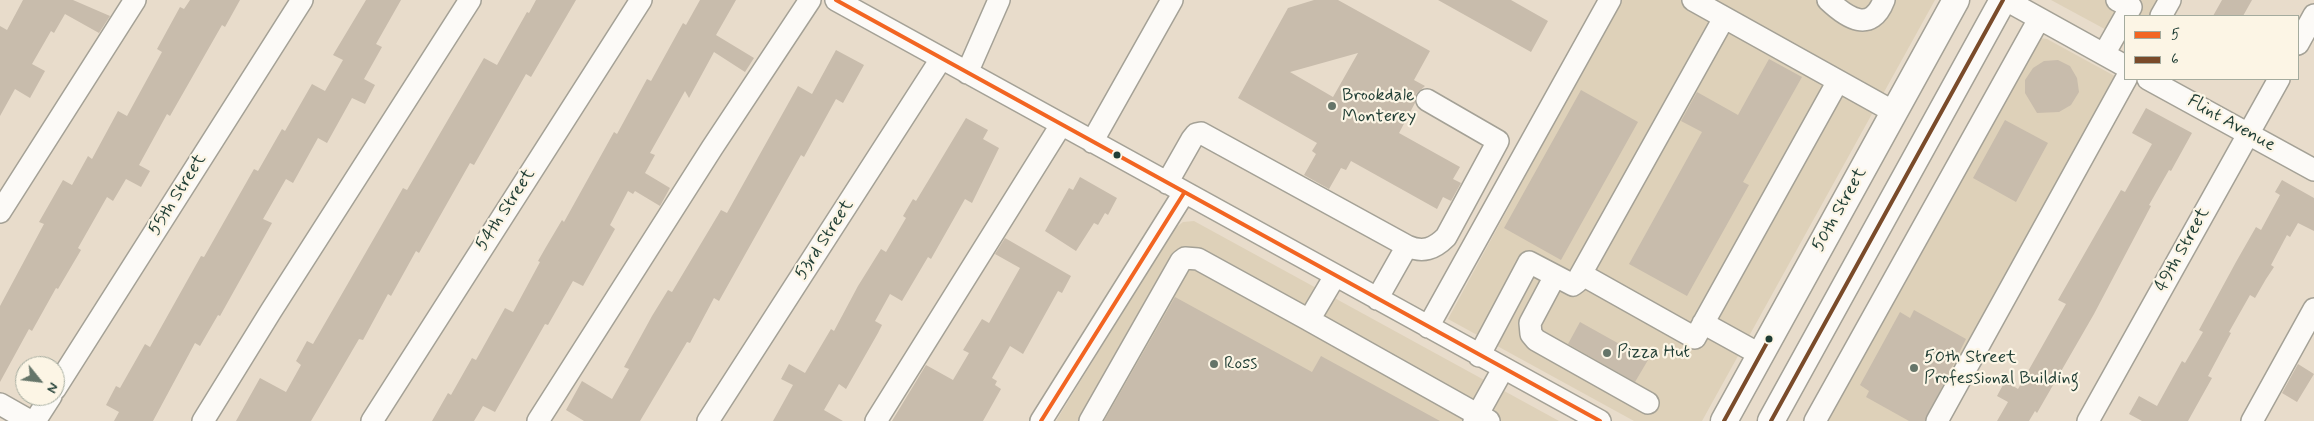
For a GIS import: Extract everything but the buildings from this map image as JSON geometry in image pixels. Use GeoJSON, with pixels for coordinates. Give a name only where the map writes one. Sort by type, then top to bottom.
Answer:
{"type":"FeatureCollection","features":[{"type":"Feature","properties":{"kind":"main road","name":"50th Street"},"geometry":{"type":"LineString","coordinates":[[1724,421],[1956,0]]}},
{"type":"Feature","properties":{"kind":"main road"},"geometry":{"type":"LineString","coordinates":[[1771,421],[2004,0]]}},
{"type":"Feature","properties":{"kind":"street"},"geometry":{"type":"LineString","coordinates":[[0,212],[135,0]]}},
{"type":"Feature","properties":{"kind":"street","name":"55th Street"},"geometry":{"type":"LineString","coordinates":[[65,373],[302,0]]}},
{"type":"Feature","properties":{"kind":"street"},"geometry":{"type":"LineString","coordinates":[[203,421],[271,310],[470,0]]}},
{"type":"Feature","properties":{"kind":"street","name":"54th Street"},"geometry":{"type":"LineString","coordinates":[[372,421],[641,0]]}},
{"type":"Feature","properties":{"kind":"street"},"geometry":{"type":"LineString","coordinates":[[538,421],[712,148],[810,0]]}},
{"type":"Feature","properties":{"kind":"street"},"geometry":{"type":"LineString","coordinates":[[836,0],[1600,421]]}},
{"type":"Feature","properties":{"kind":"street"},"geometry":{"type":"LineString","coordinates":[[967,73],[999,0]]}},
{"type":"Feature","properties":{"kind":"street"},"geometry":{"type":"LineString","coordinates":[[1092,142],[1172,0]]}},
{"type":"Feature","properties":{"kind":"street"},"geometry":{"type":"LineString","coordinates":[[1428,327],[1610,0]]}},
{"type":"Feature","properties":{"kind":"street"},"geometry":{"type":"LineString","coordinates":[[1693,0],[1894,112]]}},
{"type":"Feature","properties":{"kind":"street"},"geometry":{"type":"LineString","coordinates":[[1825,1],[1860,20],[1868,20],[1879,11],[1884,0]]}},
{"type":"Feature","properties":{"kind":"street"},"geometry":{"type":"LineString","coordinates":[[2004,0],[2124,65]]}},
{"type":"Feature","properties":{"kind":"street"},"geometry":{"type":"LineString","coordinates":[[2117,0],[2130,8],[2127,15]]}},
{"type":"Feature","properties":{"kind":"street"},"geometry":{"type":"LineString","coordinates":[[2162,15],[2170,0]]}},
{"type":"Feature","properties":{"kind":"street"},"geometry":{"type":"LineString","coordinates":[[2299,42],[2314,15]]}},
{"type":"Feature","properties":{"kind":"street"},"geometry":{"type":"LineString","coordinates":[[1479,356],[1529,262],[1573,285],[1577,282],[1724,18]]}},
{"type":"Feature","properties":{"kind":"street"},"geometry":{"type":"LineString","coordinates":[[1816,421],[2039,19]]}},
{"type":"Feature","properties":{"kind":"street"},"geometry":{"type":"LineString","coordinates":[[2104,54],[2124,20]]}},
{"type":"Feature","properties":{"kind":"street","name":"53rd Street"},"geometry":{"type":"LineString","coordinates":[[708,421],[942,59]]}},
{"type":"Feature","properties":{"kind":"street"},"geometry":{"type":"LineString","coordinates":[[1937,421],[2125,80]]}},
{"type":"Feature","properties":{"kind":"street","name":"Flint Avenue"},"geometry":{"type":"LineString","coordinates":[[2150,80],[2314,170]]}},
{"type":"Feature","properties":{"kind":"street","name":"49th Street"},"geometry":{"type":"LineString","coordinates":[[2088,421],[2278,80]]}},
{"type":"Feature","properties":{"kind":"street"},"geometry":{"type":"LineString","coordinates":[[1581,274],[1695,338],[1838,81]]}},
{"type":"Feature","properties":{"kind":"street"},"geometry":{"type":"LineString","coordinates":[[1042,421],[1175,188],[1192,139],[1196,134],[1202,133],[1408,246],[1417,250],[1429,250],[1446,237],[1498,140],[1427,100]]}},
{"type":"Feature","properties":{"kind":"street"},"geometry":{"type":"LineString","coordinates":[[876,421],[1061,125]]}},
{"type":"Feature","properties":{"kind":"street"},"geometry":{"type":"LineString","coordinates":[[1377,299],[1408,246]]}},
{"type":"Feature","properties":{"kind":"street"},"geometry":{"type":"LineString","coordinates":[[1090,421],[1185,258],[1198,259],[1309,320],[1480,419],[1503,368]]}},
{"type":"Feature","properties":{"kind":"street"},"geometry":{"type":"LineString","coordinates":[[1309,320],[1335,276]]}},
{"type":"Feature","properties":{"kind":"street"},"geometry":{"type":"LineString","coordinates":[[1555,276],[1530,323],[1531,334],[1536,340],[1648,403]]}},
{"type":"Feature","properties":{"kind":"street"},"geometry":{"type":"LineString","coordinates":[[2252,421],[2314,309]]}},
{"type":"Feature","properties":{"kind":"street"},"geometry":{"type":"LineString","coordinates":[[1704,323],[1761,354]]}},
{"type":"Feature","properties":{"kind":"street"},"geometry":{"type":"LineString","coordinates":[[0,404],[30,421]]}},
{"type":"Feature","properties":{"kind":"street"},"geometry":{"type":"LineString","coordinates":[[35,421],[45,406]]}},
{"type":"Feature","properties":{"kind":"shaded area"},"geometry":{"type":"Polygon","coordinates":[[[1621,0],[1935,0],[1702,421],[1634,421],[1448,319],[1621,0]]]}},
{"type":"Feature","properties":{"kind":"shaded area"},"geometry":{"type":"Polygon","coordinates":[[[2051,0],[2165,0],[2157,15],[2124,15],[2124,39],[2051,0]]]}},
{"type":"Feature","properties":{"kind":"shaded area"},"geometry":{"type":"Polygon","coordinates":[[[2040,38],[2047,39],[2122,80],[1931,421],[1825,421],[2040,38]]]}},
{"type":"Feature","properties":{"kind":"shaded area"},"geometry":{"type":"Polygon","coordinates":[[[1194,221],[1559,421],[1056,421],[1173,230],[1183,222],[1194,221]]]}},
{"type":"Feature","properties":{"kind":"transit line","name":"5"},"geometry":{"type":"LineString","coordinates":[[836,0],[1600,421]]}},
{"type":"Feature","properties":{"kind":"transit line","name":"6"},"geometry":{"type":"LineString","coordinates":[[1771,421],[2003,0]]}},
{"type":"Feature","properties":{"kind":"transit line","name":"5"},"geometry":{"type":"LineString","coordinates":[[1041,421],[1184,193]]}},
{"type":"Feature","properties":{"kind":"transit line","name":"6"},"geometry":{"type":"LineString","coordinates":[[1724,421],[1769,339]]}},
{"type":"Feature","properties":{"kind":"place","name":"Brookdale Monterey"},"geometry":{"type":"Point","coordinates":[1332,106]}},
{"type":"Feature","properties":{"kind":"place","name":"Pizza Hut"},"geometry":{"type":"Point","coordinates":[1607,353]}},
{"type":"Feature","properties":{"kind":"place","name":"Ross"},"geometry":{"type":"Point","coordinates":[1214,364]}},
{"type":"Feature","properties":{"kind":"place","name":"50th Street Professional Building"},"geometry":{"type":"Point","coordinates":[1914,368]}}]}
